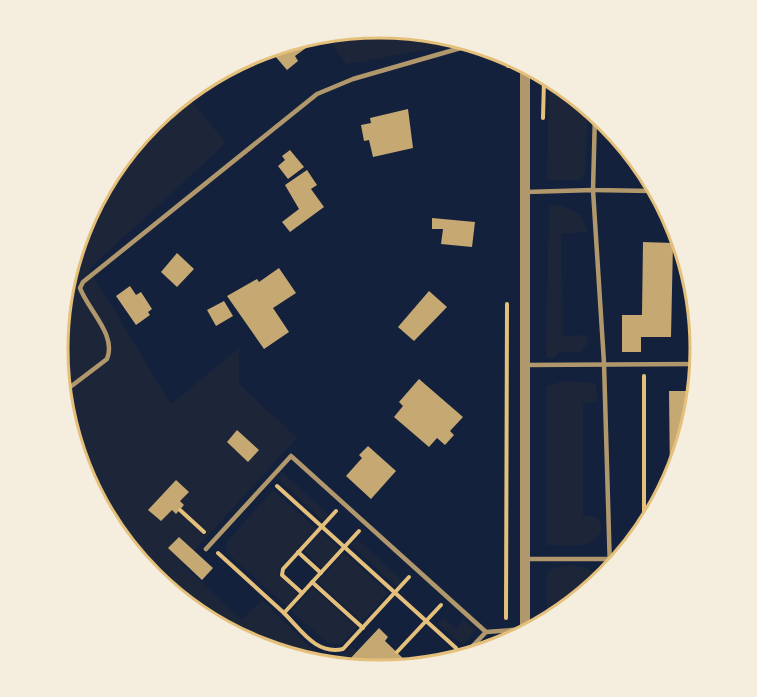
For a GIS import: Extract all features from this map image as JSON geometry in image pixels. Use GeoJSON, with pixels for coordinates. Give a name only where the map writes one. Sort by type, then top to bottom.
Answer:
{"type":"FeatureCollection","features":[{"type":"Feature","properties":{"kind":"street"},"geometry":{"type":"LineString","coordinates":[[525,74],[525,622]]}},
{"type":"Feature","properties":{"kind":"lane"},"geometry":{"type":"LineString","coordinates":[[70,387],[107,359],[110,351],[110,341],[84,299],[80,288],[83,282],[317,94],[353,79],[460,48]]}},
{"type":"Feature","properties":{"kind":"lane"},"geometry":{"type":"LineString","coordinates":[[595,126],[593,190],[604,363],[604,460],[610,556]]}},
{"type":"Feature","properties":{"kind":"lane"},"geometry":{"type":"LineString","coordinates":[[524,192],[647,191]]}},
{"type":"Feature","properties":{"kind":"lane"},"geometry":{"type":"LineString","coordinates":[[524,365],[689,364]]}},
{"type":"Feature","properties":{"kind":"lane"},"geometry":{"type":"LineString","coordinates":[[210,545],[291,456],[486,632]]}},
{"type":"Feature","properties":{"kind":"lane"},"geometry":{"type":"LineString","coordinates":[[525,559],[607,559]]}},
{"type":"Feature","properties":{"kind":"lane"},"geometry":{"type":"LineString","coordinates":[[474,644],[486,632],[506,631]]}},
{"type":"Feature","properties":{"kind":"path"},"geometry":{"type":"LineString","coordinates":[[506,631],[507,302]]}},
{"type":"Feature","properties":{"kind":"path"},"geometry":{"type":"LineString","coordinates":[[644,364],[644,510]]}},
{"type":"Feature","properties":{"kind":"path"},"geometry":{"type":"LineString","coordinates":[[270,479],[457,649]]}},
{"type":"Feature","properties":{"kind":"path"},"geometry":{"type":"LineString","coordinates":[[302,593],[282,575],[283,569],[342,503]]}},
{"type":"Feature","properties":{"kind":"path"},"geometry":{"type":"LineString","coordinates":[[180,510],[210,545],[321,649],[330,652],[343,649],[416,569]]}},
{"type":"Feature","properties":{"kind":"path"},"geometry":{"type":"LineString","coordinates":[[284,614],[366,524]]}},
{"type":"Feature","properties":{"kind":"path"},"geometry":{"type":"LineString","coordinates":[[298,552],[321,573]]}},
{"type":"Feature","properties":{"kind":"path"},"geometry":{"type":"LineString","coordinates":[[312,582],[363,628]]}},
{"type":"Feature","properties":{"kind":"path"},"geometry":{"type":"LineString","coordinates":[[397,652],[448,598]]}},
{"type":"Feature","properties":{"kind":"shaded area"},"geometry":{"type":"Polygon","coordinates":[[[358,38],[399,38],[439,43],[443,47],[347,64],[329,41],[358,38]]]}},
{"type":"Feature","properties":{"kind":"shaded area"},"geometry":{"type":"Polygon","coordinates":[[[549,89],[588,119],[585,175],[580,180],[547,180],[549,89]]]}},
{"type":"Feature","properties":{"kind":"shaded area"},"geometry":{"type":"Polygon","coordinates":[[[191,101],[226,143],[89,269],[171,404],[239,348],[239,384],[297,438],[182,564],[242,620],[262,600],[318,654],[259,636],[223,618],[173,582],[145,554],[109,504],[91,468],[78,429],[70,389],[68,328],[70,308],[78,268],[91,229],[109,193],[132,159],[173,115],[191,101]]]}},
{"type":"Feature","properties":{"kind":"shaded area"},"geometry":{"type":"Polygon","coordinates":[[[560,205],[580,214],[588,232],[561,234],[563,336],[586,335],[588,343],[580,352],[559,352],[553,359],[546,357],[549,206],[560,205]]]}},
{"type":"Feature","properties":{"kind":"shaded area"},"geometry":{"type":"Polygon","coordinates":[[[564,381],[596,383],[597,401],[583,404],[583,516],[598,517],[602,528],[593,540],[571,546],[547,545],[547,386],[564,381]]]}},
{"type":"Feature","properties":{"kind":"shaded area"},"geometry":{"type":"Polygon","coordinates":[[[282,472],[329,515],[323,521],[277,478],[282,472]]]}},
{"type":"Feature","properties":{"kind":"shaded area"},"geometry":{"type":"Polygon","coordinates":[[[273,490],[317,529],[279,570],[279,575],[299,594],[287,607],[227,553],[227,542],[273,490]]]}},
{"type":"Feature","properties":{"kind":"shaded area"},"geometry":{"type":"Polygon","coordinates":[[[321,532],[340,549],[321,568],[304,550],[321,532]]]}},
{"type":"Feature","properties":{"kind":"shaded area"},"geometry":{"type":"Polygon","coordinates":[[[357,539],[403,581],[397,587],[351,545],[357,539]]]}},
{"type":"Feature","properties":{"kind":"shaded area"},"geometry":{"type":"Polygon","coordinates":[[[344,553],[388,593],[362,622],[318,582],[344,553]]]}},
{"type":"Feature","properties":{"kind":"shaded area"},"geometry":{"type":"Polygon","coordinates":[[[572,565],[588,568],[593,573],[547,610],[547,573],[556,567],[572,565]]]}},
{"type":"Feature","properties":{"kind":"shaded area"},"geometry":{"type":"Polygon","coordinates":[[[313,588],[357,627],[341,644],[328,643],[291,611],[313,588]]]}},
{"type":"Feature","properties":{"kind":"shaded area"},"geometry":{"type":"Polygon","coordinates":[[[443,617],[456,629],[464,620],[476,630],[463,645],[438,623],[443,617]]]}},
{"type":"Feature","properties":{"kind":"shaded area"},"geometry":{"type":"Polygon","coordinates":[[[352,647],[358,652],[353,659],[337,657],[352,647]]]}},
{"type":"Feature","properties":{"kind":"building"},"geometry":{"type":"Polygon","coordinates":[[[305,46],[306,48],[295,56],[298,61],[287,70],[275,56],[305,46]]]}},
{"type":"Feature","properties":{"kind":"building"},"geometry":{"type":"Polygon","coordinates":[[[408,109],[413,148],[373,157],[369,140],[364,141],[361,125],[371,123],[370,118],[408,109]]]}},
{"type":"Feature","properties":{"kind":"building"},"geometry":{"type":"Polygon","coordinates":[[[290,150],[304,167],[288,179],[278,166],[285,160],[282,156],[290,150]]]}},
{"type":"Feature","properties":{"kind":"building"},"geometry":{"type":"Polygon","coordinates":[[[307,170],[317,185],[311,189],[324,207],[290,232],[282,222],[299,209],[285,185],[307,170]]]}},
{"type":"Feature","properties":{"kind":"building"},"geometry":{"type":"Polygon","coordinates":[[[432,218],[475,222],[472,247],[441,244],[443,229],[432,229],[432,218]]]}},
{"type":"Feature","properties":{"kind":"building"},"geometry":{"type":"Polygon","coordinates":[[[643,242],[671,243],[673,249],[671,337],[641,337],[641,352],[622,352],[622,315],[642,315],[643,242]]]}},
{"type":"Feature","properties":{"kind":"building"},"geometry":{"type":"Polygon","coordinates":[[[177,253],[194,269],[177,287],[161,272],[177,253]]]}},
{"type":"Feature","properties":{"kind":"building"},"geometry":{"type":"Polygon","coordinates":[[[279,268],[296,293],[273,308],[289,332],[264,349],[227,296],[257,279],[259,282],[279,268]]]}},
{"type":"Feature","properties":{"kind":"building"},"geometry":{"type":"Polygon","coordinates":[[[130,286],[136,295],[141,292],[152,309],[148,312],[150,315],[136,325],[116,296],[130,286]]]}},
{"type":"Feature","properties":{"kind":"building"},"geometry":{"type":"Polygon","coordinates":[[[429,291],[447,307],[414,341],[398,327],[429,291]]]}},
{"type":"Feature","properties":{"kind":"building"},"geometry":{"type":"Polygon","coordinates":[[[224,301],[233,316],[216,326],[207,310],[224,301]]]}},
{"type":"Feature","properties":{"kind":"building"},"geometry":{"type":"Polygon","coordinates":[[[419,379],[463,417],[450,431],[454,435],[445,445],[437,438],[429,447],[394,417],[403,406],[399,402],[419,379]]]}},
{"type":"Feature","properties":{"kind":"building"},"geometry":{"type":"Polygon","coordinates":[[[669,391],[687,391],[679,429],[670,457],[669,391]]]}},
{"type":"Feature","properties":{"kind":"building"},"geometry":{"type":"Polygon","coordinates":[[[237,430],[259,450],[248,462],[227,442],[237,430]]]}},
{"type":"Feature","properties":{"kind":"building"},"geometry":{"type":"Polygon","coordinates":[[[368,446],[396,471],[371,499],[346,476],[362,458],[359,455],[368,446]]]}},
{"type":"Feature","properties":{"kind":"building"},"geometry":{"type":"Polygon","coordinates":[[[176,480],[189,492],[180,501],[184,505],[176,514],[172,510],[161,521],[148,510],[176,480]]]}},
{"type":"Feature","properties":{"kind":"building"},"geometry":{"type":"Polygon","coordinates":[[[179,537],[213,568],[202,580],[168,548],[179,537]]]}},
{"type":"Feature","properties":{"kind":"building"},"geometry":{"type":"Polygon","coordinates":[[[379,628],[388,637],[385,641],[403,659],[378,660],[351,658],[379,628]]]}}]}
